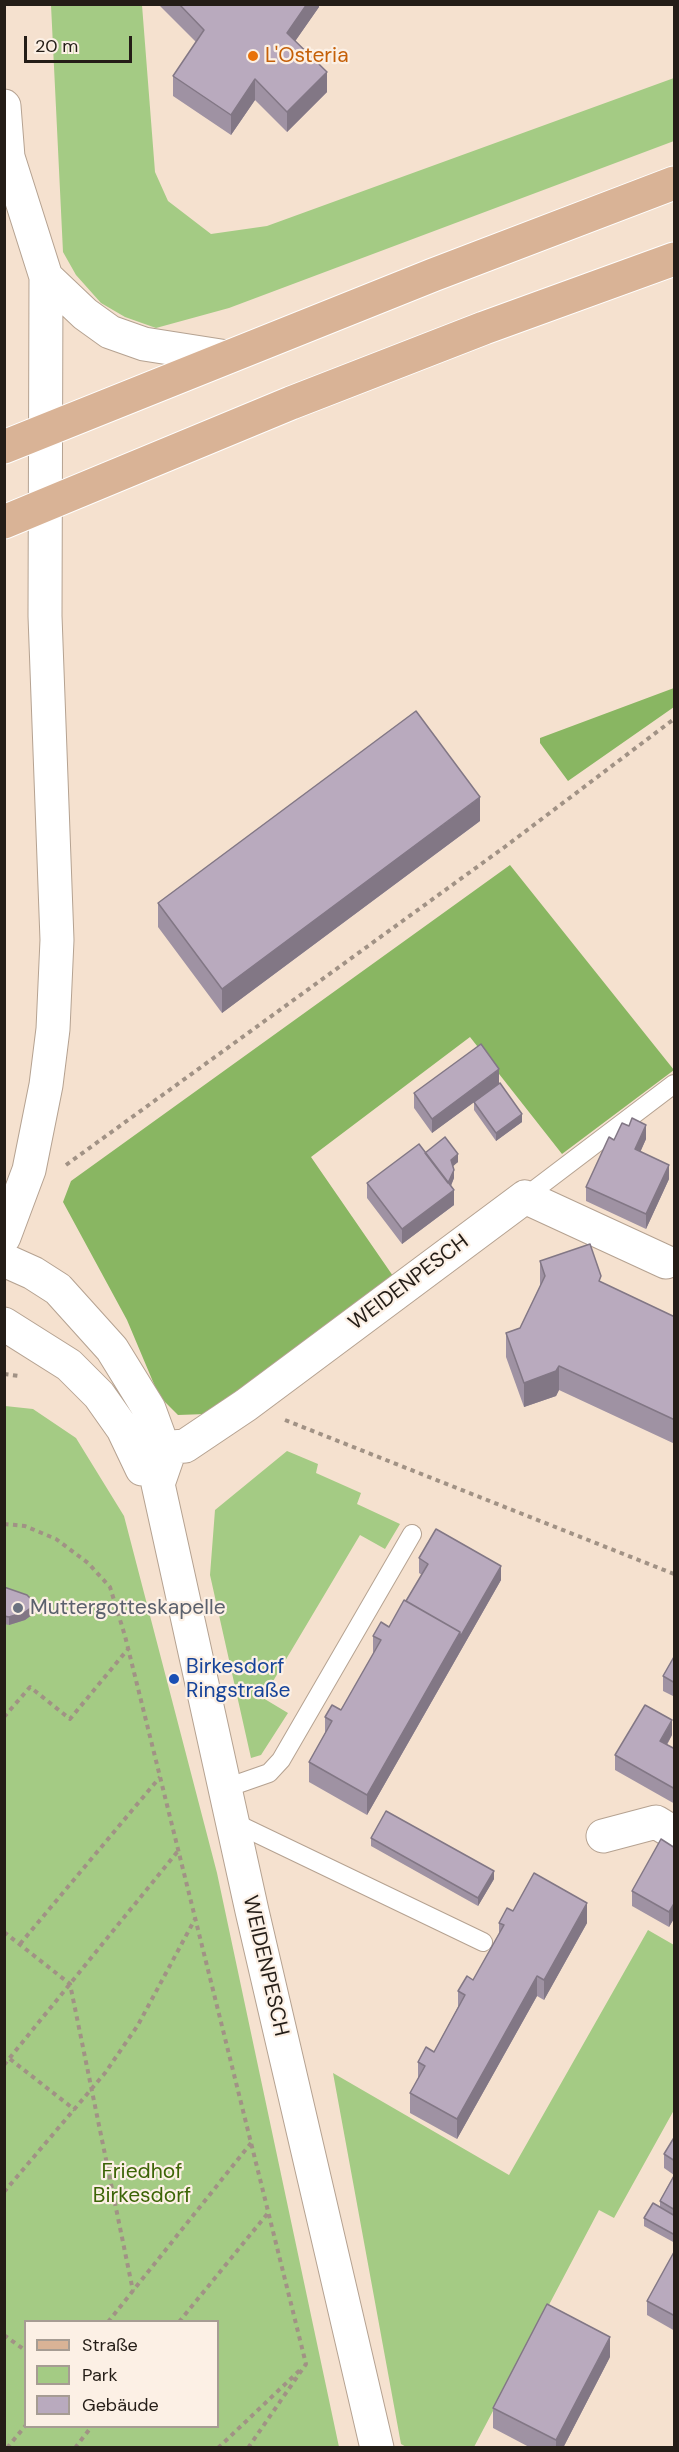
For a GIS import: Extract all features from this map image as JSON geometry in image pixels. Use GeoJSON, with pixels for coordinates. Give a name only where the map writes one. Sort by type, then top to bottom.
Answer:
{"type":"FeatureCollection","features":[{"type":"Feature","properties":{"kind":"main road"},"geometry":{"type":"LineString","coordinates":[[4,447],[227,357],[675,183]]}},
{"type":"Feature","properties":{"kind":"main road"},"geometry":{"type":"LineString","coordinates":[[4,522],[323,390],[484,328],[675,259]]}},
{"type":"Feature","properties":{"kind":"street"},"geometry":{"type":"LineString","coordinates":[[4,106],[6,166],[46,277],[45,616],[57,940],[53,1029],[46,1085],[29,1170],[4,1237]]}},
{"type":"Feature","properties":{"kind":"street"},"geometry":{"type":"LineString","coordinates":[[46,277],[85,314],[110,332],[144,344],[227,357]]}},
{"type":"Feature","properties":{"kind":"street"},"geometry":{"type":"LineString","coordinates":[[525,1197],[666,1262]]}},
{"type":"Feature","properties":{"kind":"street","name":"WEIDENPESCH"},"geometry":{"type":"LineString","coordinates":[[148,1449],[185,1446],[246,1405],[525,1197]]}},
{"type":"Feature","properties":{"kind":"street","name":"WEIDENPESCH"},"geometry":{"type":"LineString","coordinates":[[4,1260],[33,1273],[58,1289],[112,1349],[145,1401],[148,1449]]}},
{"type":"Feature","properties":{"kind":"street"},"geometry":{"type":"LineString","coordinates":[[4,1324],[69,1365],[148,1449]]}},
{"type":"Feature","properties":{"kind":"street","name":"WEIDENPESCH"},"geometry":{"type":"LineString","coordinates":[[148,1449],[167,1458],[158,1484],[377,2448]]}},
{"type":"Feature","properties":{"kind":"street"},"geometry":{"type":"LineString","coordinates":[[603,1836],[656,1822],[675,1833]]}},
{"type":"Feature","properties":{"kind":"lane"},"geometry":{"type":"LineString","coordinates":[[525,1197],[675,1084]]}},
{"type":"Feature","properties":{"kind":"lane"},"geometry":{"type":"LineString","coordinates":[[226,1788],[269,1773],[281,1760],[412,1534]]}},
{"type":"Feature","properties":{"kind":"lane"},"geometry":{"type":"LineString","coordinates":[[233,1822],[483,1942]]}},
{"type":"Feature","properties":{"kind":"path"},"geometry":{"type":"LineString","coordinates":[[29,1170],[69,1165],[506,846],[675,719]]}},
{"type":"Feature","properties":{"kind":"path"},"geometry":{"type":"LineString","coordinates":[[246,1405],[675,1574]]}},
{"type":"Feature","properties":{"kind":"path"},"geometry":{"type":"LineString","coordinates":[[4,1524],[25,1526],[56,1539],[88,1563],[110,1587],[128,1650],[306,2364],[248,2448]]}},
{"type":"Feature","properties":{"kind":"path"},"geometry":{"type":"LineString","coordinates":[[4,1717],[30,1687],[70,1719],[128,1650]]}},
{"type":"Feature","properties":{"kind":"path"},"geometry":{"type":"LineString","coordinates":[[20,1944],[160,1777]]}},
{"type":"Feature","properties":{"kind":"path"},"geometry":{"type":"LineString","coordinates":[[4,2065],[178,1851]]}},
{"type":"Feature","properties":{"kind":"path"},"geometry":{"type":"LineString","coordinates":[[4,2192],[75,2110],[138,2025],[195,1919]]}},
{"type":"Feature","properties":{"kind":"path"},"geometry":{"type":"LineString","coordinates":[[4,1932],[70,1984],[90,2091],[133,2291]]}},
{"type":"Feature","properties":{"kind":"path"},"geometry":{"type":"LineString","coordinates":[[10,2059],[75,2110]]}},
{"type":"Feature","properties":{"kind":"path"},"geometry":{"type":"LineString","coordinates":[[110,2320],[251,2143]]}},
{"type":"Feature","properties":{"kind":"path"},"geometry":{"type":"LineString","coordinates":[[181,2320],[268,2214]]}},
{"type":"Feature","properties":{"kind":"path"},"geometry":{"type":"LineString","coordinates":[[4,2335],[24,2350]]}},
{"type":"Feature","properties":{"kind":"path"},"geometry":{"type":"LineString","coordinates":[[218,2448],[306,2364]]}},
{"type":"Feature","properties":{"kind":"path"},"geometry":{"type":"LineString","coordinates":[[7,2448],[24,2427]]}},
{"type":"Feature","properties":{"kind":"path"},"geometry":{"type":"LineString","coordinates":[[75,2448],[91,2428]]}},
{"type":"Feature","properties":{"kind":"green space"},"geometry":{"type":"Polygon","coordinates":[[[51,5],[142,5],[155,172],[168,201],[211,234],[267,226],[674,78],[674,141],[229,308],[156,328],[125,317],[101,303],[76,275],[63,252],[51,5]]]}},
{"type":"Feature","properties":{"kind":"green space"},"geometry":{"type":"Polygon","coordinates":[[[674,688],[674,707],[568,781],[540,743],[540,738],[674,688]]]}},
{"type":"Feature","properties":{"kind":"green space"},"geometry":{"type":"Polygon","coordinates":[[[510,865],[674,1070],[562,1154],[470,1037],[311,1157],[393,1276],[206,1414],[178,1415],[159,1396],[127,1320],[63,1202],[71,1181],[510,865]]]}},
{"type":"Feature","properties":{"kind":"green space","name":"Friedhof Birkesdorf"},"geometry":{"type":"Polygon","coordinates":[[[5,1406],[33,1409],[76,1438],[124,1516],[217,1873],[339,2447],[5,2448],[5,1406]]]}},
{"type":"Feature","properties":{"kind":"green space"},"geometry":{"type":"Polygon","coordinates":[[[287,1451],[318,1464],[316,1473],[361,1493],[357,1504],[400,1524],[385,1549],[360,1535],[263,1698],[288,1713],[261,1755],[251,1758],[210,1575],[215,1510],[287,1451]]]}},
{"type":"Feature","properties":{"kind":"green space"},"geometry":{"type":"Polygon","coordinates":[[[648,1930],[674,1945],[674,2110],[614,2218],[599,2210],[474,2447],[408,2448],[401,2444],[333,2073],[509,2175],[648,1930]]]}},
{"type":"Feature","properties":{"kind":"building"},"geometry":{"type":"Polygon","coordinates":[[[179,4],[307,4],[287,33],[327,72],[287,112],[255,79],[231,115],[173,76],[204,30],[179,4]]]}},
{"type":"Feature","properties":{"kind":"building"},"geometry":{"type":"Polygon","coordinates":[[[416,711],[480,797],[222,989],[158,903],[416,711]]]}},
{"type":"Feature","properties":{"kind":"building"},"geometry":{"type":"Polygon","coordinates":[[[481,1044],[499,1069],[432,1119],[414,1093],[481,1044]]]}},
{"type":"Feature","properties":{"kind":"building"},"geometry":{"type":"Polygon","coordinates":[[[500,1083],[522,1114],[496,1133],[474,1102],[500,1083]]]}},
{"type":"Feature","properties":{"kind":"building"},"geometry":{"type":"Polygon","coordinates":[[[632,1118],[646,1125],[635,1149],[669,1165],[646,1214],[586,1187],[609,1137],[614,1140],[622,1123],[629,1126],[632,1118]]]}},
{"type":"Feature","properties":{"kind":"building"},"geometry":{"type":"Polygon","coordinates":[[[445,1137],[458,1154],[451,1160],[454,1170],[448,1183],[425,1153],[445,1137]]]}},
{"type":"Feature","properties":{"kind":"building"},"geometry":{"type":"Polygon","coordinates":[[[419,1144],[454,1190],[402,1229],[367,1183],[419,1144]]]}},
{"type":"Feature","properties":{"kind":"building"},"geometry":{"type":"Polygon","coordinates":[[[590,1244],[601,1276],[599,1281],[675,1317],[675,1420],[559,1366],[556,1371],[524,1383],[506,1333],[520,1328],[545,1276],[540,1261],[590,1244]]]}},
{"type":"Feature","properties":{"kind":"building"},"geometry":{"type":"Polygon","coordinates":[[[436,1529],[501,1566],[460,1637],[460,1632],[406,1601],[428,1564],[419,1558],[436,1529]]]}},
{"type":"Feature","properties":{"kind":"building","name":"Muttergotteskapelle"},"geometry":{"type":"Polygon","coordinates":[[[4,1587],[27,1595],[36,1604],[25,1612],[9,1617],[4,1616],[4,1587]]]}},
{"type":"Feature","properties":{"kind":"building"},"geometry":{"type":"Polygon","coordinates":[[[404,1600],[460,1632],[367,1795],[309,1762],[332,1721],[325,1717],[332,1705],[341,1710],[381,1640],[373,1636],[381,1622],[389,1627],[404,1600]]]}},
{"type":"Feature","properties":{"kind":"building"},"geometry":{"type":"Polygon","coordinates":[[[675,1655],[675,1683],[663,1676],[675,1655]]]}},
{"type":"Feature","properties":{"kind":"building"},"geometry":{"type":"Polygon","coordinates":[[[645,1705],[672,1720],[660,1741],[675,1749],[675,1789],[615,1755],[645,1705]]]}},
{"type":"Feature","properties":{"kind":"building"},"geometry":{"type":"Polygon","coordinates":[[[386,1811],[494,1871],[478,1898],[371,1838],[386,1811]]]}},
{"type":"Feature","properties":{"kind":"building"},"geometry":{"type":"Polygon","coordinates":[[[661,1839],[675,1848],[675,1902],[669,1912],[632,1891],[661,1839]]]}},
{"type":"Feature","properties":{"kind":"building"},"geometry":{"type":"Polygon","coordinates":[[[534,1873],[587,1903],[544,1980],[537,1976],[457,2119],[410,2093],[425,2066],[418,2062],[426,2047],[434,2052],[465,1995],[458,1991],[467,1976],[473,1980],[504,1925],[499,1923],[507,1908],[513,1911],[534,1873]]]}},
{"type":"Feature","properties":{"kind":"building"},"geometry":{"type":"Polygon","coordinates":[[[675,2136],[675,2161],[664,2154],[675,2136]]]}},
{"type":"Feature","properties":{"kind":"building"},"geometry":{"type":"Polygon","coordinates":[[[675,2174],[675,2210],[660,2201],[675,2174]]]}},
{"type":"Feature","properties":{"kind":"building"},"geometry":{"type":"Polygon","coordinates":[[[653,2203],[675,2216],[675,2235],[644,2218],[653,2203]]]}},
{"type":"Feature","properties":{"kind":"building"},"geometry":{"type":"Polygon","coordinates":[[[675,2252],[675,2316],[647,2301],[675,2252]]]}},
{"type":"Feature","properties":{"kind":"building"},"geometry":{"type":"Polygon","coordinates":[[[547,2304],[610,2337],[556,2440],[493,2408],[547,2304]]]}},
{"type":"Feature","properties":{"kind":"place","name":"L'Osteria"},"geometry":{"type":"Point","coordinates":[253,56]}},
{"type":"Feature","properties":{"kind":"place","name":"Muttergotteskapelle"},"geometry":{"type":"Point","coordinates":[18,1608]}},
{"type":"Feature","properties":{"kind":"place","name":"Birkesdorf Ringstraße"},"geometry":{"type":"Point","coordinates":[174,1679]}}]}
